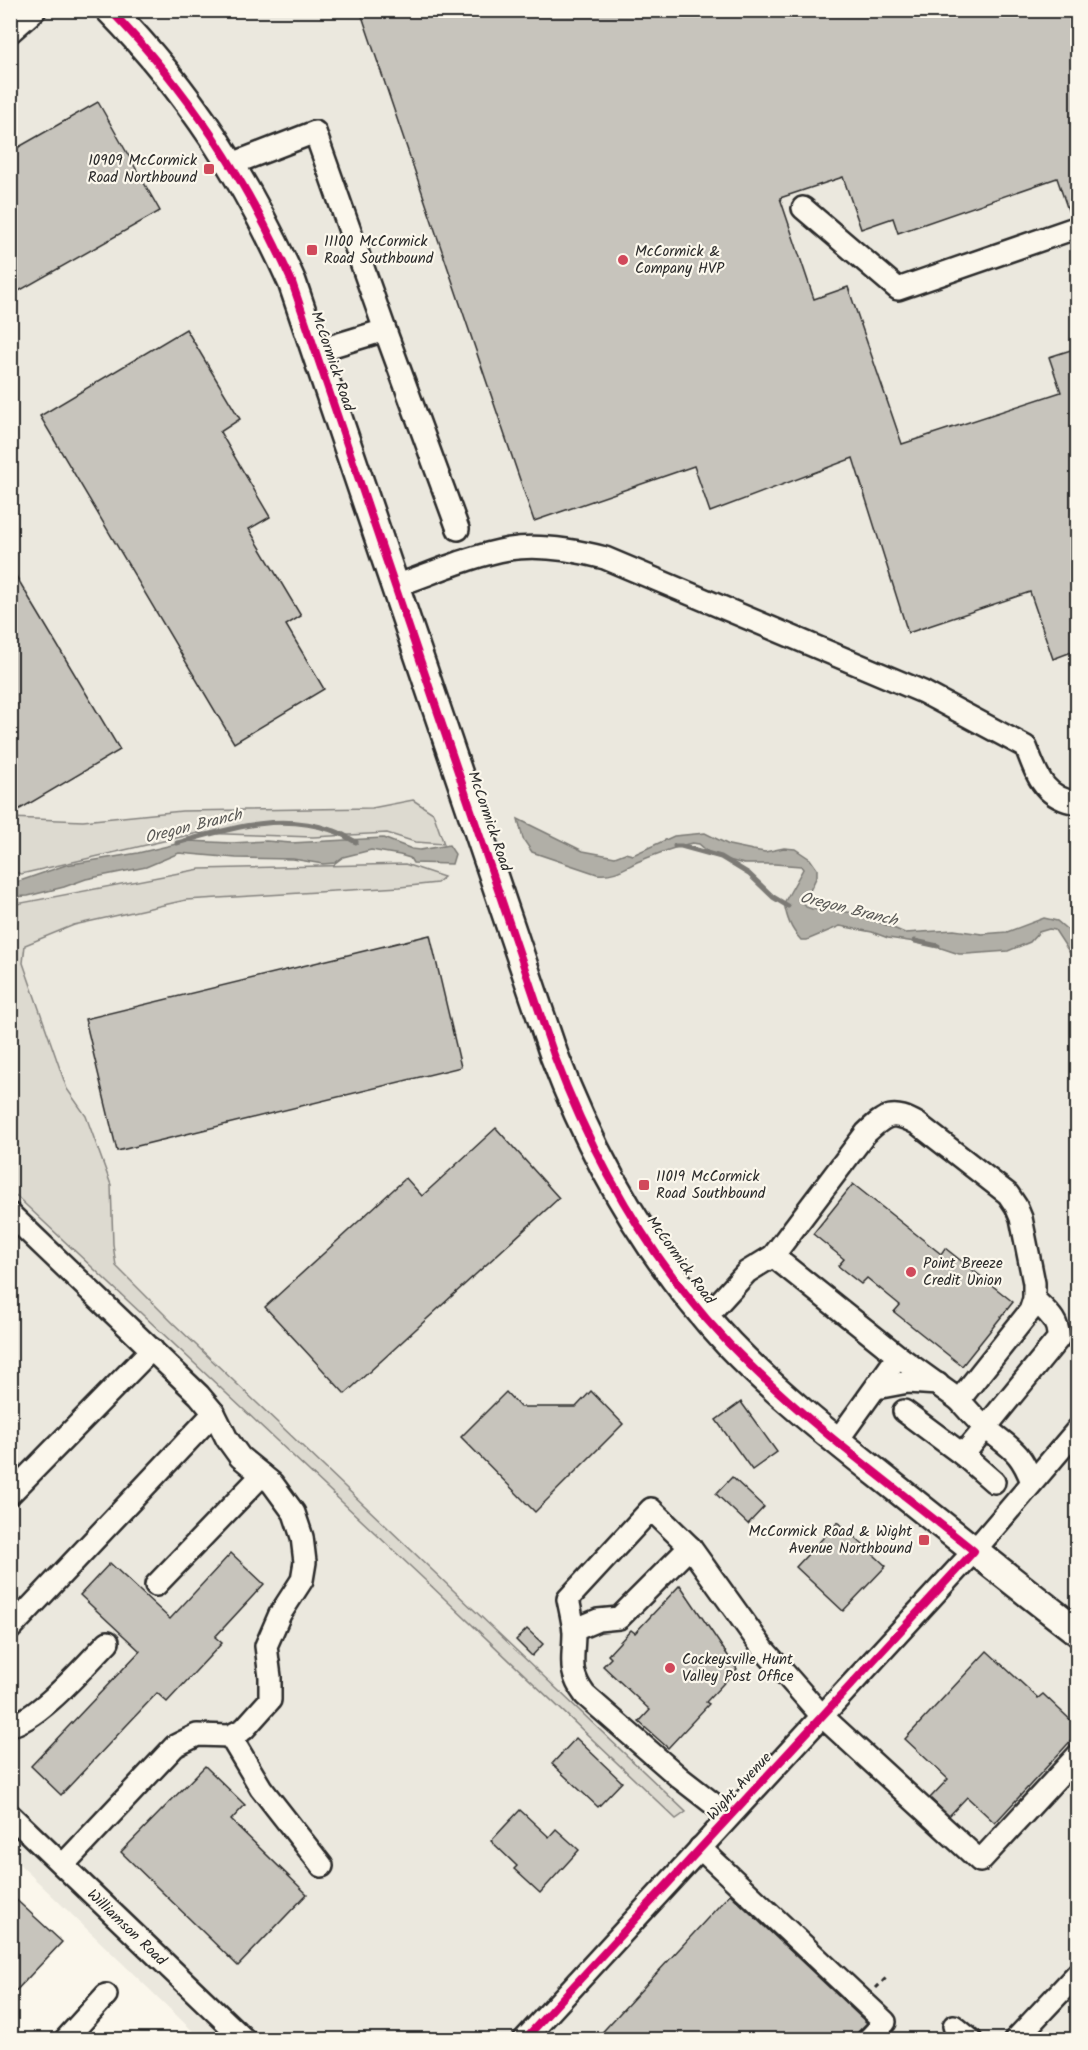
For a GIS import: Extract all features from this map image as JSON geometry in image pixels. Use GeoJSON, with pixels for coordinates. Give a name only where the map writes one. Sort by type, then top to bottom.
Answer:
{"type":"FeatureCollection","features":[{"type":"Feature","properties":{"kind":"main road","name":"McCormick Road"},"geometry":{"type":"LineString","coordinates":[[110,10],[168,74],[232,164],[274,241],[292,282],[566,1087],[595,1151],[625,1205],[652,1248],[706,1317],[751,1367],[784,1398],[1077,1632]]}},
{"type":"Feature","properties":{"kind":"street"},"geometry":{"type":"LineString","coordinates":[[10,32],[35,10]]}},
{"type":"Feature","properties":{"kind":"street"},"geometry":{"type":"LineString","coordinates":[[232,164],[315,132],[458,529]]}},
{"type":"Feature","properties":{"kind":"street"},"geometry":{"type":"LineString","coordinates":[[803,208],[898,289],[1077,227]]}},
{"type":"Feature","properties":{"kind":"street"},"geometry":{"type":"LineString","coordinates":[[316,351],[386,330]]}},
{"type":"Feature","properties":{"kind":"street"},"geometry":{"type":"LineString","coordinates":[[395,585],[479,557],[511,549],[573,550],[605,558],[923,692],[1026,747],[1040,781],[1050,793],[1077,803]]}},
{"type":"Feature","properties":{"kind":"street"},"geometry":{"type":"LineString","coordinates":[[706,1317],[747,1272],[773,1256],[866,1133],[881,1119],[903,1116],[918,1124],[1008,1194],[1021,1218],[1034,1283],[1035,1299],[1030,1311],[959,1400]]}},
{"type":"Feature","properties":{"kind":"street"},"geometry":{"type":"LineString","coordinates":[[10,1214],[199,1395],[214,1413],[227,1439],[240,1457],[272,1483],[294,1513],[302,1537],[305,1562],[302,1580],[280,1614],[266,1646],[270,1700],[244,1729],[230,1736],[197,1735],[175,1746],[63,1865]]}},
{"type":"Feature","properties":{"kind":"street"},"geometry":{"type":"LineString","coordinates":[[773,1256],[898,1356],[940,1384],[959,1400],[985,1427],[1013,1449],[1026,1465],[1032,1482]]}},
{"type":"Feature","properties":{"kind":"street"},"geometry":{"type":"LineString","coordinates":[[963,1455],[1058,1339],[1057,1322],[1035,1299]]}},
{"type":"Feature","properties":{"kind":"street"},"geometry":{"type":"LineString","coordinates":[[10,1494],[152,1349]]}},
{"type":"Feature","properties":{"kind":"street"},"geometry":{"type":"LineString","coordinates":[[837,1441],[898,1356]]}},
{"type":"Feature","properties":{"kind":"street"},"geometry":{"type":"LineString","coordinates":[[876,1388],[908,1382],[940,1384]]}},
{"type":"Feature","properties":{"kind":"street"},"geometry":{"type":"LineString","coordinates":[[904,1411],[963,1455],[994,1482]]}},
{"type":"Feature","properties":{"kind":"street"},"geometry":{"type":"LineString","coordinates":[[10,1629],[214,1413]]}},
{"type":"Feature","properties":{"kind":"street","name":"Wight Avenue"},"geometry":{"type":"LineString","coordinates":[[524,2040],[974,1551],[1077,1429]]}},
{"type":"Feature","properties":{"kind":"street"},"geometry":{"type":"LineString","coordinates":[[156,1585],[262,1475]]}},
{"type":"Feature","properties":{"kind":"street"},"geometry":{"type":"LineString","coordinates":[[729,1816],[680,1778],[585,1695],[576,1683],[572,1670],[574,1630],[568,1599],[651,1509],[690,1546],[764,1650],[822,1716],[980,1861],[1077,1755]]}},
{"type":"Feature","properties":{"kind":"street"},"geometry":{"type":"LineString","coordinates":[[574,1630],[598,1620],[619,1618],[690,1546]]}},
{"type":"Feature","properties":{"kind":"street"},"geometry":{"type":"LineString","coordinates":[[10,1725],[35,1715],[108,1642]]}},
{"type":"Feature","properties":{"kind":"street"},"geometry":{"type":"LineString","coordinates":[[230,1736],[261,1788],[322,1866]]}},
{"type":"Feature","properties":{"kind":"street","name":"Williamson Road"},"geometry":{"type":"LineString","coordinates":[[10,1815],[245,2040]]}},
{"type":"Feature","properties":{"kind":"street"},"geometry":{"type":"LineString","coordinates":[[700,1848],[885,2022],[868,2040]]}},
{"type":"Feature","properties":{"kind":"street"},"geometry":{"type":"LineString","coordinates":[[1015,2040],[1077,1973]]}},
{"type":"Feature","properties":{"kind":"street"},"geometry":{"type":"LineString","coordinates":[[65,2040],[106,1995]]}},
{"type":"Feature","properties":{"kind":"street"},"geometry":{"type":"LineString","coordinates":[[954,2026],[971,2040]]}},
{"type":"Feature","properties":{"kind":"path"},"geometry":{"type":"LineString","coordinates":[[872,1992],[888,1976]]}},
{"type":"Feature","properties":{"kind":"shaded area"},"geometry":{"type":"Polygon","coordinates":[[[10,11],[1077,11],[1077,2039],[201,2039],[11,1856],[10,11]]]}},
{"type":"Feature","properties":{"kind":"shaded area"},"geometry":{"type":"Polygon","coordinates":[[[413,800],[433,813],[444,844],[415,842],[387,833],[313,837],[198,833],[21,874],[11,871],[11,818],[83,821],[182,811],[372,808],[413,800]]]}},
{"type":"Feature","properties":{"kind":"shaded area","name":"Oregon Branch"},"geometry":{"type":"Polygon","coordinates":[[[518,819],[583,851],[615,857],[625,853],[633,855],[674,836],[705,833],[729,845],[753,850],[765,852],[784,848],[795,849],[810,859],[817,869],[817,876],[804,903],[806,907],[858,913],[905,933],[954,930],[982,934],[1007,932],[1044,918],[1057,921],[1077,938],[1077,964],[1055,930],[1049,929],[1039,932],[1030,942],[1008,951],[967,954],[840,926],[807,940],[801,940],[790,923],[784,903],[803,869],[801,866],[744,864],[713,856],[699,844],[692,843],[657,854],[613,873],[597,874],[532,852],[523,839],[518,819]]]}},
{"type":"Feature","properties":{"kind":"shaded area","name":"Oregon Branch"},"geometry":{"type":"Polygon","coordinates":[[[383,838],[420,850],[449,845],[455,854],[452,864],[413,863],[410,858],[371,850],[343,857],[335,863],[323,864],[293,859],[236,858],[179,853],[146,867],[86,879],[28,896],[11,897],[11,884],[66,865],[138,853],[189,841],[291,843],[383,838]]]}},
{"type":"Feature","properties":{"kind":"shaded area"},"geometry":{"type":"Polygon","coordinates":[[[405,864],[444,877],[437,883],[400,887],[186,900],[74,925],[25,945],[23,963],[67,1089],[86,1116],[111,1185],[116,1266],[686,1812],[676,1819],[11,1191],[11,905],[200,869],[405,864]]]}},
{"type":"Feature","properties":{"kind":"building","name":"McCormick & Company HVP"},"geometry":{"type":"Polygon","coordinates":[[[360,10],[1077,10],[1077,215],[1070,216],[1057,178],[898,233],[893,218],[861,229],[843,177],[780,198],[814,299],[848,287],[902,444],[1061,392],[1049,357],[1077,348],[1077,650],[1053,659],[1030,592],[908,633],[853,458],[710,512],[694,466],[534,521],[360,10]]]}},
{"type":"Feature","properties":{"kind":"building"},"geometry":{"type":"Polygon","coordinates":[[[98,102],[160,211],[10,296],[10,152],[98,102]]]}},
{"type":"Feature","properties":{"kind":"building"},"geometry":{"type":"Polygon","coordinates":[[[186,329],[240,419],[220,432],[270,517],[249,529],[301,616],[286,625],[324,689],[234,743],[40,416],[186,329]]]}},
{"type":"Feature","properties":{"kind":"building"},"geometry":{"type":"Polygon","coordinates":[[[10,566],[120,750],[10,815],[10,566]]]}},
{"type":"Feature","properties":{"kind":"building"},"geometry":{"type":"Polygon","coordinates":[[[430,935],[461,1067],[117,1151],[85,1019],[430,935]]]}},
{"type":"Feature","properties":{"kind":"building"},"geometry":{"type":"Polygon","coordinates":[[[496,1128],[559,1198],[345,1394],[265,1307],[406,1178],[422,1196],[496,1128]]]}},
{"type":"Feature","properties":{"kind":"building","name":"Point Breeze Credit Union"},"geometry":{"type":"Polygon","coordinates":[[[853,1184],[941,1254],[945,1248],[1013,1302],[962,1366],[894,1312],[900,1305],[867,1278],[861,1284],[838,1266],[844,1259],[813,1234],[853,1184]]]}},
{"type":"Feature","properties":{"kind":"building"},"geometry":{"type":"Polygon","coordinates":[[[591,1391],[623,1424],[535,1512],[461,1437],[506,1392],[520,1407],[576,1407],[591,1391]]]}},
{"type":"Feature","properties":{"kind":"building"},"geometry":{"type":"Polygon","coordinates":[[[741,1402],[777,1452],[752,1470],[716,1420],[741,1402]]]}},
{"type":"Feature","properties":{"kind":"building"},"geometry":{"type":"Polygon","coordinates":[[[732,1477],[764,1507],[748,1524],[716,1494],[732,1477]]]}},
{"type":"Feature","properties":{"kind":"building"},"geometry":{"type":"Polygon","coordinates":[[[838,1522],[886,1566],[843,1611],[796,1567],[838,1522]]]}},
{"type":"Feature","properties":{"kind":"building"},"geometry":{"type":"Polygon","coordinates":[[[231,1553],[264,1584],[215,1637],[222,1643],[167,1702],[157,1693],[61,1795],[31,1766],[140,1651],[80,1595],[110,1563],[170,1619],[231,1553]]]}},
{"type":"Feature","properties":{"kind":"building","name":"Cockeysville Hunt Valley Post Office"},"geometry":{"type":"Polygon","coordinates":[[[680,1585],[737,1669],[706,1702],[709,1704],[668,1748],[639,1722],[650,1710],[603,1666],[611,1658],[608,1655],[631,1630],[635,1633],[680,1585]]]}},
{"type":"Feature","properties":{"kind":"building"},"geometry":{"type":"Polygon","coordinates":[[[527,1629],[543,1644],[532,1656],[516,1640],[527,1629]]]}},
{"type":"Feature","properties":{"kind":"building"},"geometry":{"type":"Polygon","coordinates":[[[987,1651],[1038,1698],[1043,1694],[1077,1726],[1077,1734],[995,1823],[967,1797],[949,1816],[930,1798],[948,1779],[905,1739],[987,1651]]]}},
{"type":"Feature","properties":{"kind":"building"},"geometry":{"type":"Polygon","coordinates":[[[576,1738],[622,1782],[598,1807],[552,1764],[576,1738]]]}},
{"type":"Feature","properties":{"kind":"building"},"geometry":{"type":"Polygon","coordinates":[[[205,1766],[245,1805],[231,1820],[307,1894],[238,1966],[121,1852],[205,1766]]]}},
{"type":"Feature","properties":{"kind":"building"},"geometry":{"type":"Polygon","coordinates":[[[520,1810],[549,1837],[556,1829],[579,1850],[540,1893],[514,1869],[517,1866],[491,1841],[520,1810]]]}},
{"type":"Feature","properties":{"kind":"building"},"geometry":{"type":"Polygon","coordinates":[[[10,1894],[62,1942],[10,1997],[10,1894]]]}},
{"type":"Feature","properties":{"kind":"building"},"geometry":{"type":"Polygon","coordinates":[[[730,1894],[867,2023],[858,2032],[856,2040],[595,2040],[730,1894]]]}},
{"type":"Feature","properties":{"kind":"waterway","name":"Oregon Branch"},"geometry":{"type":"LineString","coordinates":[[177,843],[254,824],[292,822],[338,832],[356,842]]}},
{"type":"Feature","properties":{"kind":"waterway","name":"Oregon Branch"},"geometry":{"type":"LineString","coordinates":[[675,846],[721,857],[749,874],[773,897],[788,906]]}},
{"type":"Feature","properties":{"kind":"waterway","name":"Oregon Branch"},"geometry":{"type":"LineString","coordinates":[[915,941],[938,946]]}},
{"type":"Feature","properties":{"kind":"cycle path"},"geometry":{"type":"LineString","coordinates":[[110,10],[165,72],[213,138],[255,207],[292,282],[554,1055],[571,1098],[612,1182],[636,1222],[690,1299],[753,1368],[833,1439],[974,1551],[524,2040]]}},
{"type":"Feature","properties":{"kind":"place","name":"10909 McCormick Road Northbound"},"geometry":{"type":"Point","coordinates":[209,169]}},
{"type":"Feature","properties":{"kind":"place","name":"11100 McCormick Road Southbound"},"geometry":{"type":"Point","coordinates":[312,250]}},
{"type":"Feature","properties":{"kind":"place","name":"McCormick & Company HVP"},"geometry":{"type":"Point","coordinates":[623,260]}},
{"type":"Feature","properties":{"kind":"place","name":"11019 McCormick Road Southbound"},"geometry":{"type":"Point","coordinates":[644,1185]}},
{"type":"Feature","properties":{"kind":"place","name":"Point Breeze Credit Union"},"geometry":{"type":"Point","coordinates":[911,1272]}},
{"type":"Feature","properties":{"kind":"place","name":"McCormick Road & Wight Avenue Northbound"},"geometry":{"type":"Point","coordinates":[924,1540]}},
{"type":"Feature","properties":{"kind":"place","name":"Cockeysville Hunt Valley Post Office"},"geometry":{"type":"Point","coordinates":[670,1668]}}]}
